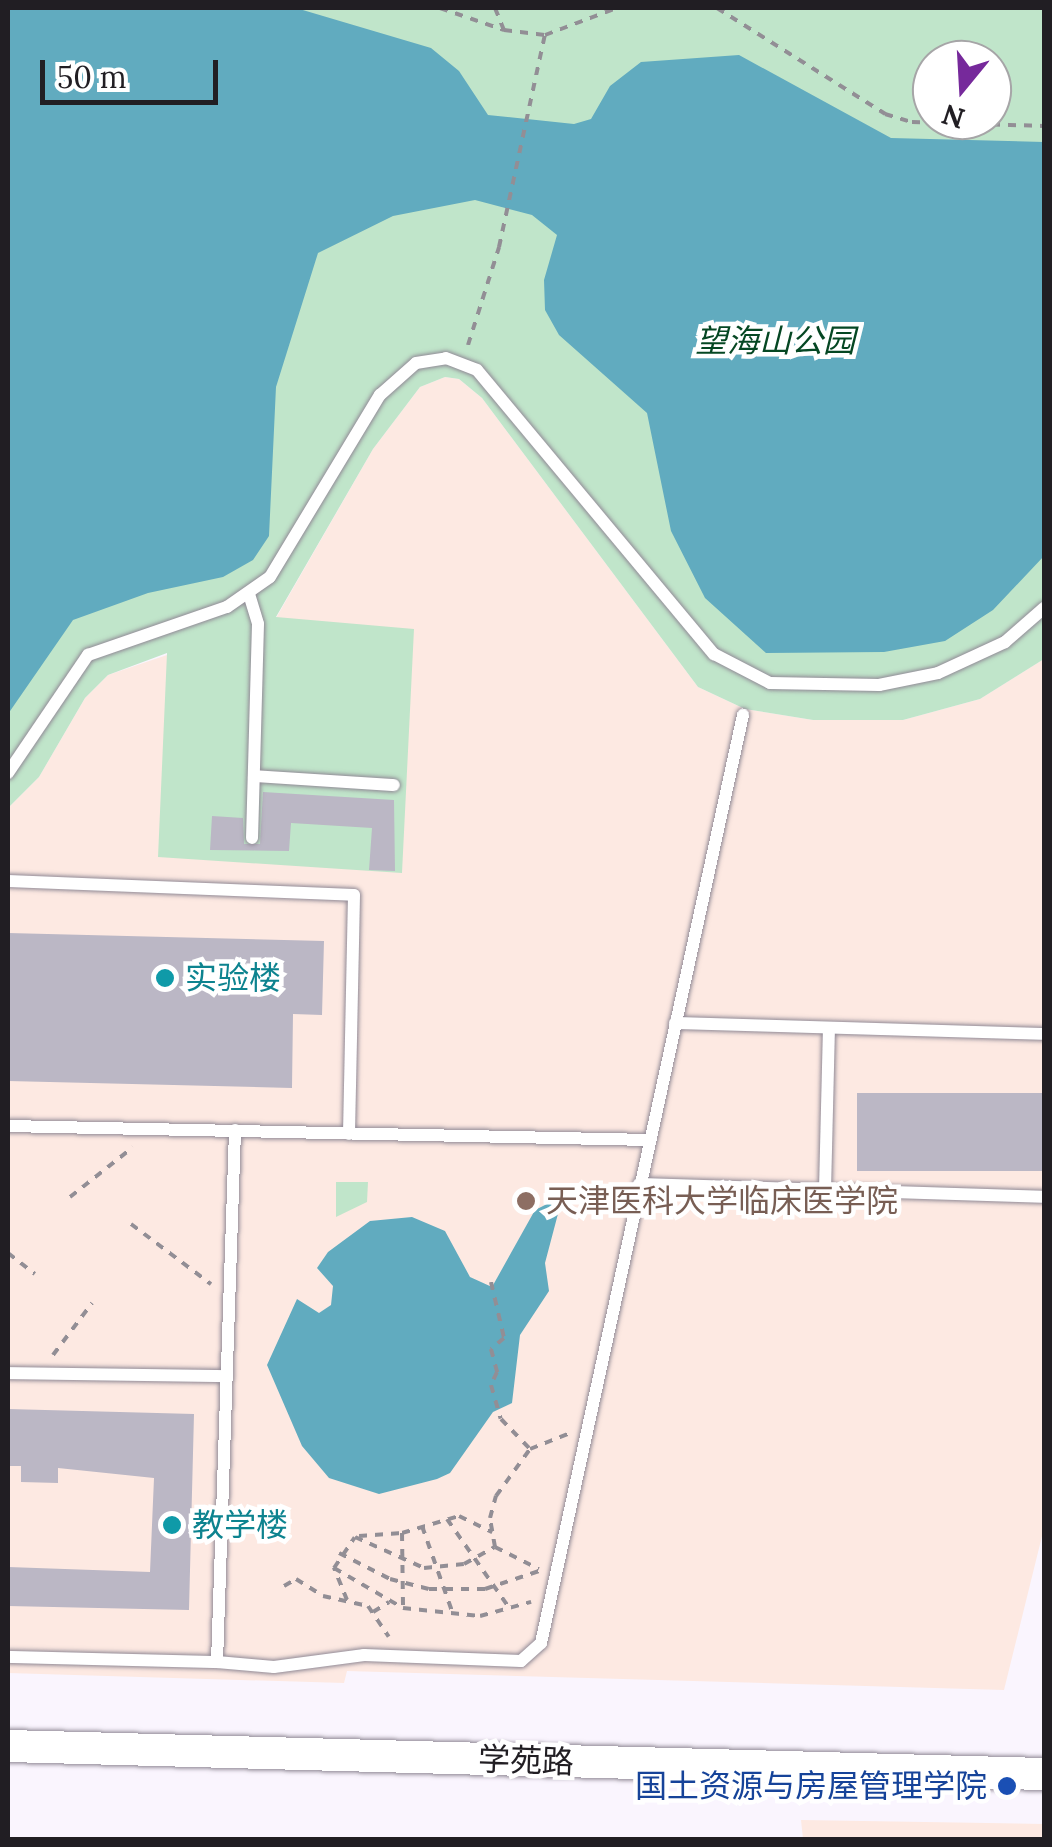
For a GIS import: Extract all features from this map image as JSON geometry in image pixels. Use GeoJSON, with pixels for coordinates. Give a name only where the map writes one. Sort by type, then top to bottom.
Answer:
{"type":"FeatureCollection","features":[{"type":"Feature","properties":{"kind":"street","name":"学苑路"},"geometry":{"type":"LineString","coordinates":[[8,1727],[1044,1753]]}},
{"type":"Feature","properties":{"kind":"street","name":"学苑路"},"geometry":{"type":"LineString","coordinates":[[8,1746],[1044,1774]]}},
{"type":"Feature","properties":{"kind":"lane"},"geometry":{"type":"LineString","coordinates":[[8,772],[88,654],[249,594],[288,551],[380,395],[416,363],[446,358],[477,370],[714,654],[770,683],[879,684],[938,674],[1005,642],[1044,608]]}},
{"type":"Feature","properties":{"kind":"lane"},"geometry":{"type":"LineString","coordinates":[[249,594],[258,624],[252,838]]}},
{"type":"Feature","properties":{"kind":"lane"},"geometry":{"type":"LineString","coordinates":[[8,1656],[274,1666],[392,1656],[529,1658],[541,1643],[743,715]]}},
{"type":"Feature","properties":{"kind":"lane"},"geometry":{"type":"LineString","coordinates":[[254,776],[394,785]]}},
{"type":"Feature","properties":{"kind":"lane"},"geometry":{"type":"LineString","coordinates":[[8,882],[354,895],[349,1134]]}},
{"type":"Feature","properties":{"kind":"lane"},"geometry":{"type":"LineString","coordinates":[[674,1023],[1044,1034]]}},
{"type":"Feature","properties":{"kind":"lane"},"geometry":{"type":"LineString","coordinates":[[825,1190],[829,1028]]}},
{"type":"Feature","properties":{"kind":"lane"},"geometry":{"type":"LineString","coordinates":[[8,1126],[648,1140]]}},
{"type":"Feature","properties":{"kind":"lane"},"geometry":{"type":"LineString","coordinates":[[217,1662],[234,1130]]}},
{"type":"Feature","properties":{"kind":"lane"},"geometry":{"type":"LineString","coordinates":[[639,1184],[1044,1197]]}},
{"type":"Feature","properties":{"kind":"lane"},"geometry":{"type":"LineString","coordinates":[[8,1373],[227,1376]]}},
{"type":"Feature","properties":{"kind":"path"},"geometry":{"type":"LineString","coordinates":[[440,8],[504,30],[545,35],[618,8]]}},
{"type":"Feature","properties":{"kind":"path"},"geometry":{"type":"LineString","coordinates":[[495,8],[504,30]]}},
{"type":"Feature","properties":{"kind":"path"},"geometry":{"type":"LineString","coordinates":[[717,8],[885,114],[912,122],[1044,126]]}},
{"type":"Feature","properties":{"kind":"path"},"geometry":{"type":"LineString","coordinates":[[461,364],[499,246],[536,96],[545,35]]}},
{"type":"Feature","properties":{"kind":"path"},"geometry":{"type":"LineString","coordinates":[[70,1197],[121,1158],[147,1128]]}},
{"type":"Feature","properties":{"kind":"path"},"geometry":{"type":"LineString","coordinates":[[131,1224],[230,1295]]}},
{"type":"Feature","properties":{"kind":"path"},"geometry":{"type":"LineString","coordinates":[[8,1254],[35,1274]]}},
{"type":"Feature","properties":{"kind":"path"},"geometry":{"type":"LineString","coordinates":[[491,1282],[504,1338],[491,1349],[497,1372],[491,1385],[501,1419],[530,1449]]}},
{"type":"Feature","properties":{"kind":"path"},"geometry":{"type":"LineString","coordinates":[[48,1374],[52,1356],[92,1302]]}},
{"type":"Feature","properties":{"kind":"path"},"geometry":{"type":"LineString","coordinates":[[495,1547],[491,1506],[530,1449],[560,1433],[586,1434]]}},
{"type":"Feature","properties":{"kind":"path"},"geometry":{"type":"LineString","coordinates":[[347,1600],[334,1568],[340,1553],[354,1537],[402,1533],[446,1517],[471,1518],[492,1532]]}},
{"type":"Feature","properties":{"kind":"path"},"geometry":{"type":"LineString","coordinates":[[446,1517],[510,1609]]}},
{"type":"Feature","properties":{"kind":"path"},"geometry":{"type":"LineString","coordinates":[[422,1526],[453,1614]]}},
{"type":"Feature","properties":{"kind":"path"},"geometry":{"type":"LineString","coordinates":[[402,1533],[403,1608]]}},
{"type":"Feature","properties":{"kind":"path"},"geometry":{"type":"LineString","coordinates":[[354,1537],[402,1563],[437,1570],[476,1560],[495,1547]]}},
{"type":"Feature","properties":{"kind":"path"},"geometry":{"type":"LineString","coordinates":[[340,1553],[403,1584],[444,1590],[495,1587],[541,1570],[495,1547]]}},
{"type":"Feature","properties":{"kind":"path"},"geometry":{"type":"LineString","coordinates":[[334,1568],[403,1608],[453,1614],[510,1609],[552,1595]]}},
{"type":"Feature","properties":{"kind":"path"},"geometry":{"type":"LineString","coordinates":[[284,1586],[296,1579],[322,1596],[347,1600],[373,1612],[390,1638],[392,1656]]}},
{"type":"Feature","properties":{"kind":"path"},"geometry":{"type":"LineString","coordinates":[[373,1612],[388,1602]]}},
{"type":"Feature","properties":{"kind":"shaded area","name":"天津医科大学临床医学院"},"geometry":{"type":"Polygon","coordinates":[[[445,377],[459,379],[482,398],[698,687],[745,709],[813,720],[903,720],[980,699],[1044,659],[1044,1528],[1004,1690],[347,1671],[344,1683],[8,1673],[8,808],[39,777],[85,698],[108,675],[276,618],[373,449],[420,387],[445,377]]]}},
{"type":"Feature","properties":{"kind":"shaded area"},"geometry":{"type":"Polygon","coordinates":[[[801,1820],[1044,1824],[1044,1839],[803,1839],[801,1820]]]}},
{"type":"Feature","properties":{"kind":"green space","name":"望海山公园"},"geometry":{"type":"Polygon","coordinates":[[[8,8],[1044,8],[1044,659],[980,699],[903,720],[813,720],[745,709],[698,687],[482,398],[459,379],[445,377],[420,387],[373,449],[276,617],[414,629],[402,873],[158,857],[167,653],[108,675],[85,698],[39,777],[8,808],[8,8]]]}},
{"type":"Feature","properties":{"kind":"green space"},"geometry":{"type":"Polygon","coordinates":[[[336,1182],[368,1182],[367,1202],[336,1217],[336,1182]]]}},
{"type":"Feature","properties":{"kind":"water","name":"望海山公园"},"geometry":{"type":"Polygon","coordinates":[[[8,8],[296,8],[431,48],[459,71],[488,115],[574,124],[591,119],[610,86],[641,62],[739,55],[891,138],[1044,142],[1044,556],[993,610],[945,641],[884,652],[766,653],[705,598],[671,531],[647,413],[559,335],[545,310],[544,280],[557,235],[532,215],[475,200],[393,216],[318,253],[276,387],[269,536],[253,560],[223,577],[148,593],[73,620],[8,714],[8,8]]]}},
{"type":"Feature","properties":{"kind":"water"},"geometry":{"type":"Polygon","coordinates":[[[549,1203],[559,1210],[545,1263],[549,1291],[520,1335],[512,1403],[493,1412],[450,1473],[437,1479],[379,1494],[329,1478],[302,1446],[267,1365],[297,1299],[319,1313],[331,1305],[333,1286],[317,1268],[328,1252],[370,1221],[412,1217],[445,1231],[470,1277],[492,1287],[535,1210],[549,1203]]]}},
{"type":"Feature","properties":{"kind":"building"},"geometry":{"type":"Polygon","coordinates":[[[263,792],[394,800],[395,871],[369,870],[372,828],[291,823],[289,851],[210,850],[212,816],[243,818],[244,844],[260,844],[263,792]]]}},
{"type":"Feature","properties":{"kind":"building","name":"实验楼"},"geometry":{"type":"Polygon","coordinates":[[[8,933],[324,941],[322,1015],[293,1014],[292,1088],[8,1081],[8,933]]]}},
{"type":"Feature","properties":{"kind":"building"},"geometry":{"type":"Polygon","coordinates":[[[857,1093],[1044,1093],[1044,1171],[857,1171],[857,1093]]]}},
{"type":"Feature","properties":{"kind":"building","name":"教学楼"},"geometry":{"type":"Polygon","coordinates":[[[8,1409],[194,1414],[189,1610],[8,1606],[8,1567],[150,1572],[154,1478],[58,1468],[58,1483],[21,1482],[21,1466],[8,1466],[8,1409]]]}},
{"type":"Feature","properties":{"kind":"place","name":"实验楼"},"geometry":{"type":"Point","coordinates":[165,978]}},
{"type":"Feature","properties":{"kind":"place","name":"天津医科大学临床医学院"},"geometry":{"type":"Point","coordinates":[526,1201]}},
{"type":"Feature","properties":{"kind":"place","name":"教学楼"},"geometry":{"type":"Point","coordinates":[172,1525]}},
{"type":"Feature","properties":{"kind":"place","name":"国土资源与房屋管理学院"},"geometry":{"type":"Point","coordinates":[1007,1786]}}]}
